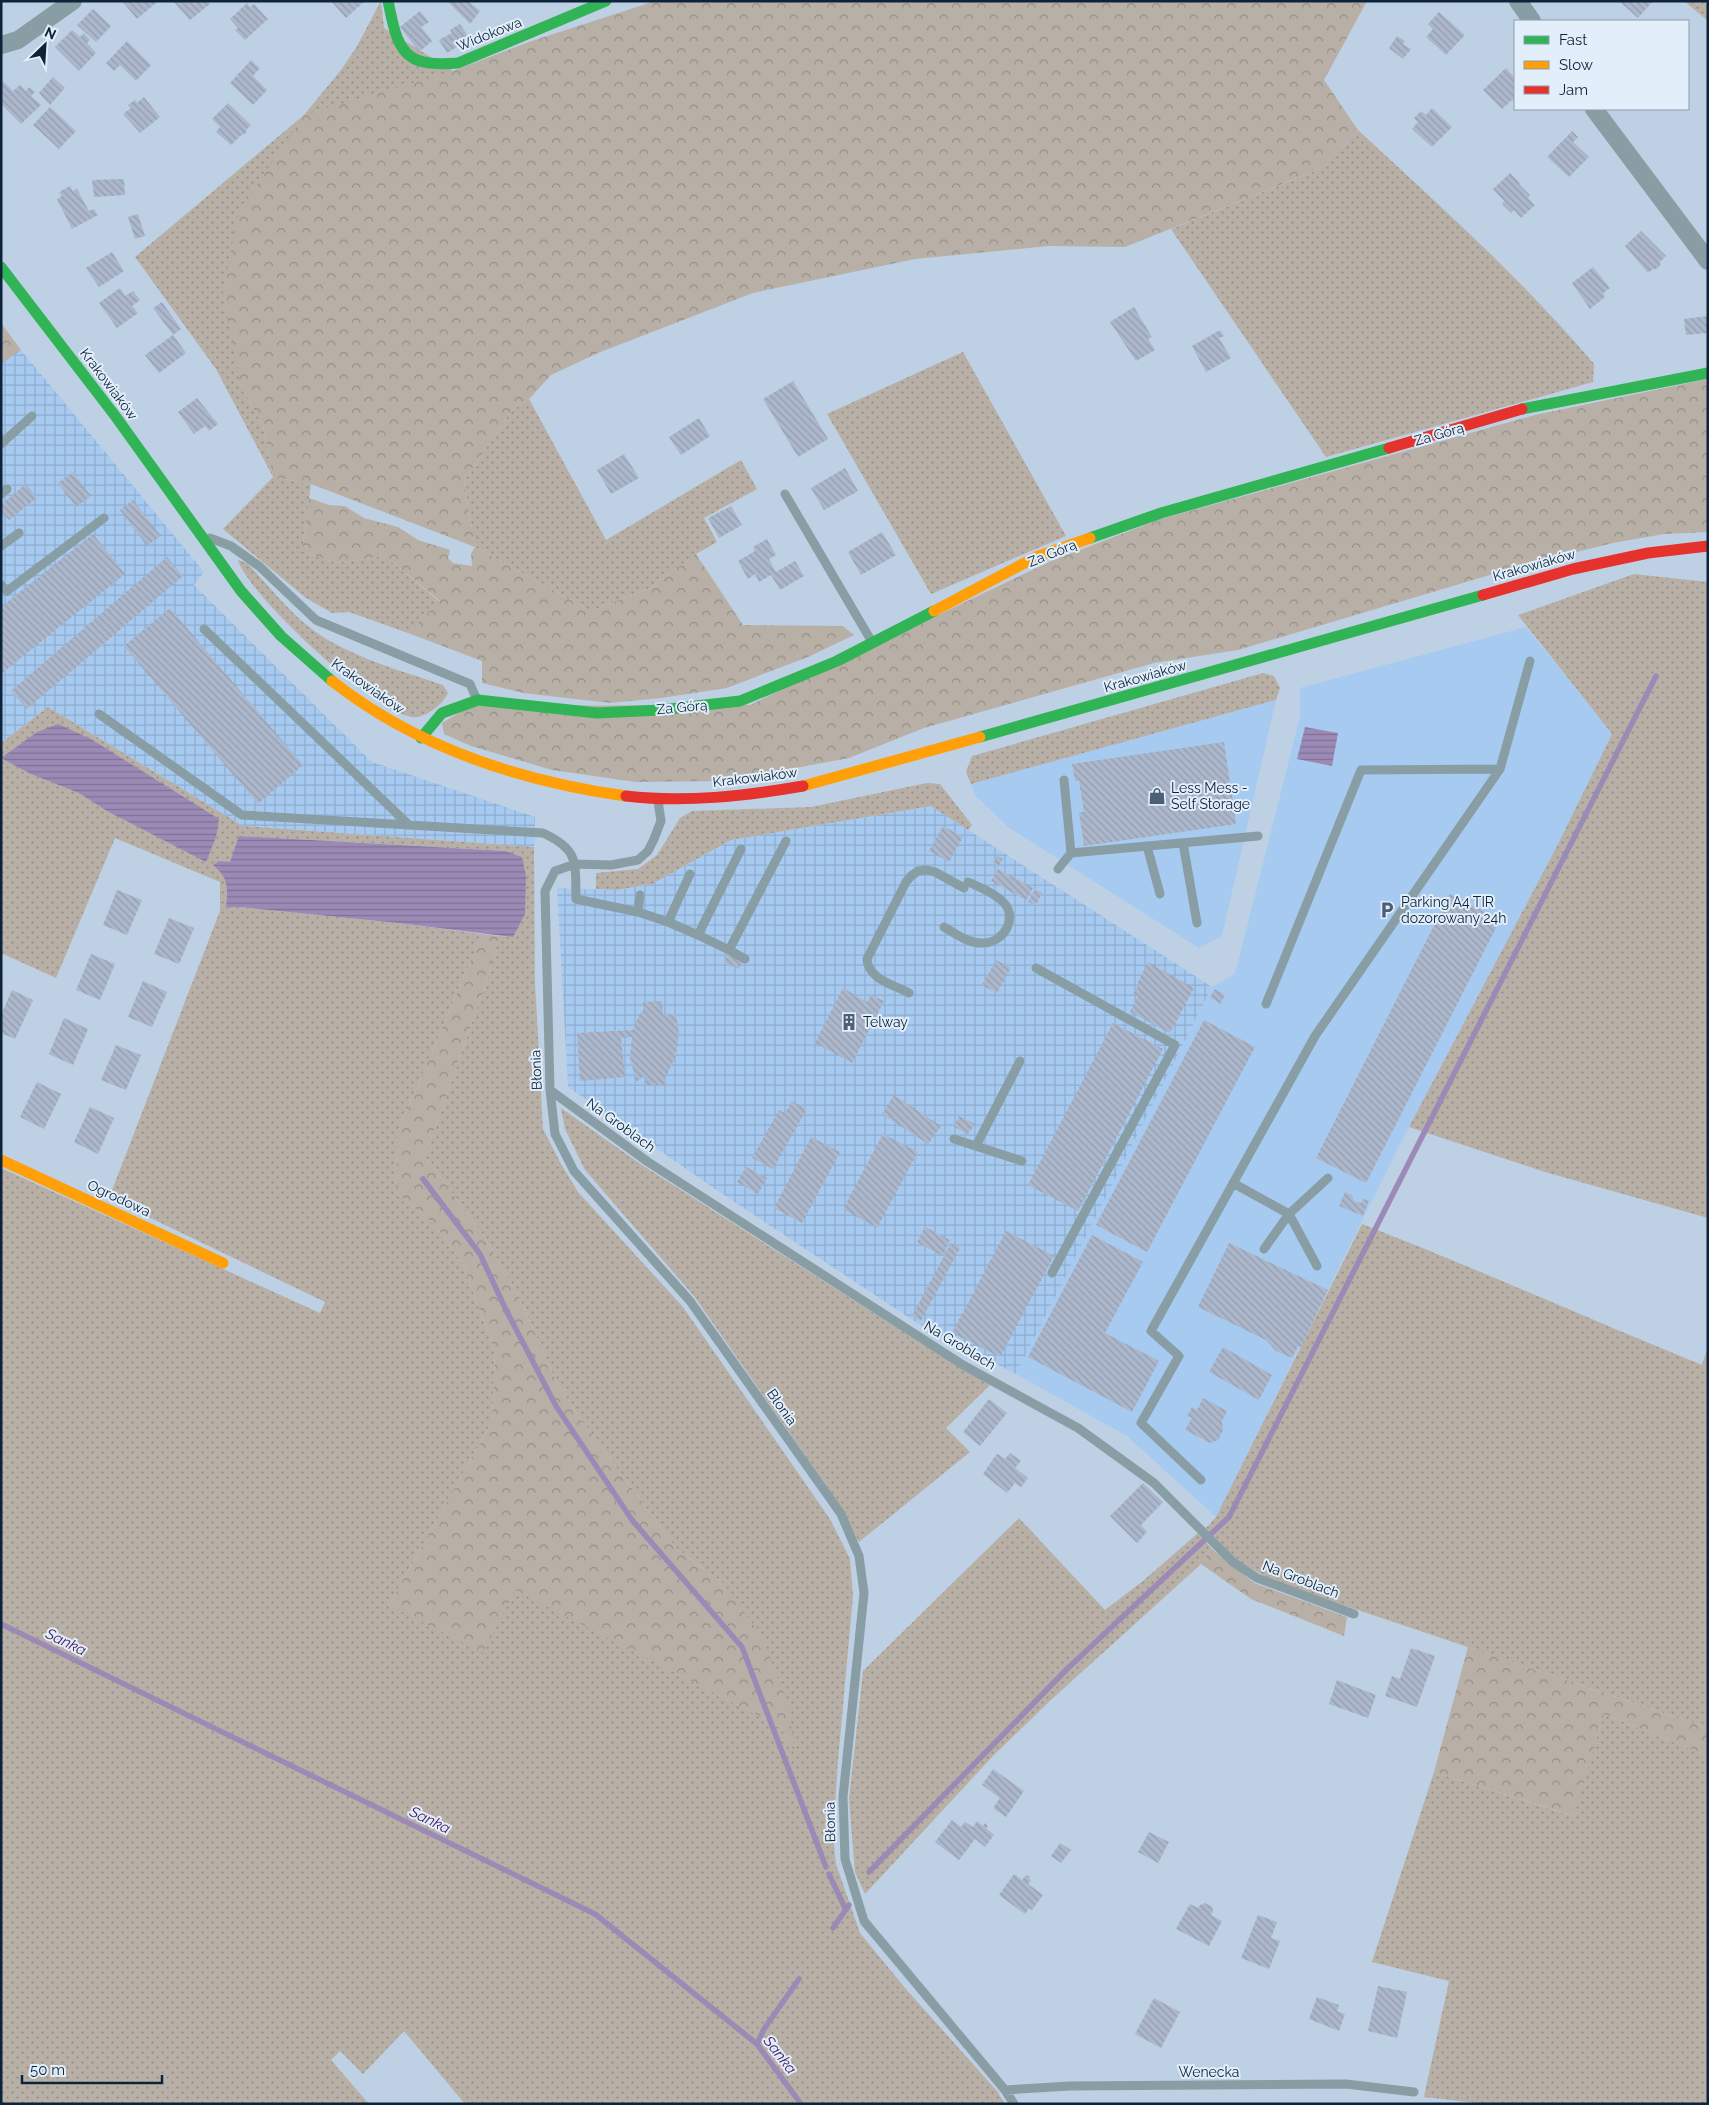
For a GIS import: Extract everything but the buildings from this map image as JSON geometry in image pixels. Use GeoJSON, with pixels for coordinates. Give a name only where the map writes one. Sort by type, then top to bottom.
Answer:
{"type":"FeatureCollection","features":[{"type":"Feature","properties":{"kind":"main road","name":"Widokowa"},"geometry":{"type":"LineString","coordinates":[[388,1],[394,33],[402,49],[411,58],[426,65],[436,66],[458,64],[606,1]]}},
{"type":"Feature","properties":{"kind":"main road","name":"Krakowiaków"},"geometry":{"type":"LineString","coordinates":[[1,267],[104,401],[254,607],[300,655],[342,689],[380,716],[421,738],[489,767],[532,780],[602,792],[658,799],[735,796],[816,784],[1573,569],[1648,553],[1708,546]]}},
{"type":"Feature","properties":{"kind":"main road","name":"Za Górą"},"geometry":{"type":"LineString","coordinates":[[421,738],[442,713],[478,700],[597,713],[661,710],[740,702],[838,661],[1036,557],[1161,513],[1314,471],[1524,408],[1708,373]]}},
{"type":"Feature","properties":{"kind":"main road","name":"Ogrodowa"},"geometry":{"type":"LineString","coordinates":[[1,1160],[223,1263]]}},
{"type":"Feature","properties":{"kind":"street"},"geometry":{"type":"LineString","coordinates":[[1,45],[18,40],[73,1]]}},
{"type":"Feature","properties":{"kind":"street"},"geometry":{"type":"LineString","coordinates":[[1518,1],[1531,20]]}},
{"type":"Feature","properties":{"kind":"street"},"geometry":{"type":"LineString","coordinates":[[1595,110],[1708,261]]}},
{"type":"Feature","properties":{"kind":"lane"},"geometry":{"type":"LineString","coordinates":[[1,444],[32,416]]}},
{"type":"Feature","properties":{"kind":"lane"},"geometry":{"type":"LineString","coordinates":[[785,494],[873,643]]}},
{"type":"Feature","properties":{"kind":"lane"},"geometry":{"type":"LineString","coordinates":[[1,585],[7,591],[104,518]]}},
{"type":"Feature","properties":{"kind":"lane"},"geometry":{"type":"LineString","coordinates":[[1,546],[19,533]]}},
{"type":"Feature","properties":{"kind":"lane"},"geometry":{"type":"LineString","coordinates":[[201,535],[231,546],[259,566],[316,620],[470,684],[478,700]]}},
{"type":"Feature","properties":{"kind":"lane"},"geometry":{"type":"LineString","coordinates":[[204,629],[409,825]]}},
{"type":"Feature","properties":{"kind":"lane"},"geometry":{"type":"LineString","coordinates":[[1200,1480],[1141,1423],[1179,1356],[1151,1331],[1315,1036],[1500,769],[1530,661]]}},
{"type":"Feature","properties":{"kind":"lane"},"geometry":{"type":"LineString","coordinates":[[99,714],[242,815],[543,833],[563,844],[571,852],[575,864],[576,899],[638,912],[668,922],[745,958]]}},
{"type":"Feature","properties":{"kind":"lane"},"geometry":{"type":"LineString","coordinates":[[1266,1004],[1361,770],[1500,769]]}},
{"type":"Feature","properties":{"kind":"lane"},"geometry":{"type":"LineString","coordinates":[[1058,870],[1071,853],[1064,780]]}},
{"type":"Feature","properties":{"kind":"lane","name":"Błonia"},"geometry":{"type":"LineString","coordinates":[[658,799],[661,821],[648,850],[638,860],[611,865],[575,864],[555,871],[545,891],[550,1090],[555,1134],[574,1171],[690,1301],[841,1514],[859,1556],[864,1593],[843,1797],[845,1859],[864,1922],[1005,2090],[1014,2104]]}},
{"type":"Feature","properties":{"kind":"lane"},"geometry":{"type":"LineString","coordinates":[[1071,853],[1258,836]]}},
{"type":"Feature","properties":{"kind":"lane"},"geometry":{"type":"LineString","coordinates":[[729,950],[786,841]]}},
{"type":"Feature","properties":{"kind":"lane"},"geometry":{"type":"LineString","coordinates":[[1183,843],[1197,923]]}},
{"type":"Feature","properties":{"kind":"lane"},"geometry":{"type":"LineString","coordinates":[[1148,846],[1160,894]]}},
{"type":"Feature","properties":{"kind":"lane"},"geometry":{"type":"LineString","coordinates":[[698,935],[741,849]]}},
{"type":"Feature","properties":{"kind":"lane"},"geometry":{"type":"LineString","coordinates":[[909,993],[874,975],[867,965],[867,959],[906,882],[918,871],[927,870],[997,896],[1004,902],[1010,920],[1002,936],[984,943],[964,938],[944,927]]}},
{"type":"Feature","properties":{"kind":"lane"},"geometry":{"type":"LineString","coordinates":[[668,922],[690,874]]}},
{"type":"Feature","properties":{"kind":"lane"},"geometry":{"type":"LineString","coordinates":[[638,912],[640,895]]}},
{"type":"Feature","properties":{"kind":"lane"},"geometry":{"type":"LineString","coordinates":[[1036,968],[1175,1045],[1052,1273]]}},
{"type":"Feature","properties":{"kind":"lane"},"geometry":{"type":"LineString","coordinates":[[976,1146],[1020,1061]]}},
{"type":"Feature","properties":{"kind":"lane","name":"Na Groblach"},"geometry":{"type":"LineString","coordinates":[[550,1090],[648,1162],[955,1359],[1078,1428],[1154,1483],[1233,1562],[1257,1578],[1354,1614]]}},
{"type":"Feature","properties":{"kind":"lane"},"geometry":{"type":"LineString","coordinates":[[954,1139],[1022,1161]]}},
{"type":"Feature","properties":{"kind":"lane"},"geometry":{"type":"LineString","coordinates":[[1264,1248],[1289,1214],[1328,1178]]}},
{"type":"Feature","properties":{"kind":"lane"},"geometry":{"type":"LineString","coordinates":[[1233,1183],[1289,1214],[1317,1266]]}},
{"type":"Feature","properties":{"kind":"lane","name":"Wenecka"},"geometry":{"type":"LineString","coordinates":[[1005,2090],[1070,2086],[1346,2084],[1414,2092]]}},
{"type":"Feature","properties":{"kind":"shaded area"},"geometry":{"type":"Polygon","coordinates":[[[21,350],[204,572],[194,585],[372,762],[535,817],[534,847],[243,826],[48,707],[1,743],[1,364],[21,350]]]}},
{"type":"Feature","properties":{"kind":"shaded area"},"geometry":{"type":"Polygon","coordinates":[[[1526,627],[1612,734],[1557,846],[1399,1146],[1216,1517],[1127,1436],[1016,1374],[1212,987],[1235,974],[1300,717],[1300,688],[1526,627]]]}},
{"type":"Feature","properties":{"kind":"shaded area"},"geometry":{"type":"Polygon","coordinates":[[[1276,700],[1222,936],[1199,948],[1008,827],[976,796],[971,784],[1276,700]]]}},
{"type":"Feature","properties":{"kind":"shaded area"},"geometry":{"type":"Polygon","coordinates":[[[58,724],[91,739],[219,819],[216,837],[206,862],[107,811],[79,793],[31,774],[1,758],[37,732],[58,724]]]}},
{"type":"Feature","properties":{"kind":"shaded area"},"geometry":{"type":"Polygon","coordinates":[[[1305,727],[1338,733],[1332,766],[1297,759],[1305,727]]]}},
{"type":"Feature","properties":{"kind":"shaded area"},"geometry":{"type":"Polygon","coordinates":[[[931,806],[1212,987],[1016,1374],[917,1323],[718,1191],[568,1087],[557,888],[616,890],[652,884],[731,840],[931,806]]]}},
{"type":"Feature","properties":{"kind":"shaded area"},"geometry":{"type":"Polygon","coordinates":[[[239,836],[506,851],[522,857],[526,876],[525,914],[513,937],[398,923],[238,907],[226,908],[227,889],[225,879],[213,865],[219,861],[230,862],[239,836]]]}},
{"type":"Feature","properties":{"kind":"green space"},"geometry":{"type":"Polygon","coordinates":[[[381,1],[384,28],[453,71],[240,384],[263,426],[273,477],[216,369],[135,257],[304,115],[341,70],[356,48],[381,1]]]}},
{"type":"Feature","properties":{"kind":"green space"},"geometry":{"type":"Polygon","coordinates":[[[655,1],[1367,1],[1324,80],[1358,130],[1320,169],[1125,247],[1049,246],[915,259],[753,293],[598,353],[551,375],[529,399],[511,411],[464,481],[475,547],[311,484],[273,477],[263,426],[240,384],[223,293],[238,213],[304,115],[453,71],[532,41],[655,1]]]}},
{"type":"Feature","properties":{"kind":"green space"},"geometry":{"type":"Polygon","coordinates":[[[1684,1],[1708,1],[1708,21],[1684,1]]]}},
{"type":"Feature","properties":{"kind":"green space"},"geometry":{"type":"Polygon","coordinates":[[[1358,130],[1509,272],[1567,333],[1594,364],[1593,382],[1326,457],[1171,229],[1320,169],[1358,130]]]}},
{"type":"Feature","properties":{"kind":"green space"},"geometry":{"type":"Polygon","coordinates":[[[1,323],[21,350],[1,364],[1,323]]]}},
{"type":"Feature","properties":{"kind":"green space"},"geometry":{"type":"Polygon","coordinates":[[[963,352],[1066,536],[931,594],[827,414],[963,352]]]}},
{"type":"Feature","properties":{"kind":"green space"},"geometry":{"type":"Polygon","coordinates":[[[1708,379],[1708,532],[1664,534],[1613,543],[1520,566],[1238,650],[1154,663],[924,728],[849,758],[725,781],[636,782],[552,770],[471,746],[444,734],[442,723],[471,706],[750,705],[1051,561],[1161,519],[1535,415],[1708,379]]]}},
{"type":"Feature","properties":{"kind":"green space"},"geometry":{"type":"Polygon","coordinates":[[[529,399],[606,540],[741,460],[757,489],[704,518],[717,542],[696,554],[650,588],[591,611],[475,547],[464,481],[511,411],[529,399]]]}},
{"type":"Feature","properties":{"kind":"green space"},"geometry":{"type":"Polygon","coordinates":[[[273,477],[311,484],[302,551],[336,563],[385,556],[440,602],[408,633],[349,612],[332,613],[306,598],[223,529],[273,477]]]}},
{"type":"Feature","properties":{"kind":"green space"},"geometry":{"type":"Polygon","coordinates":[[[309,498],[329,505],[345,506],[364,518],[398,527],[418,540],[450,550],[448,558],[453,563],[472,566],[471,554],[475,547],[591,611],[650,588],[696,554],[743,625],[843,626],[854,635],[808,657],[727,688],[661,698],[610,703],[523,693],[482,683],[482,661],[408,633],[440,601],[385,556],[336,563],[302,551],[309,498]]]}},
{"type":"Feature","properties":{"kind":"green space"},"geometry":{"type":"Polygon","coordinates":[[[238,560],[247,563],[288,608],[318,633],[334,643],[370,660],[443,685],[448,693],[446,697],[428,713],[412,717],[394,710],[371,695],[343,674],[288,624],[264,599],[247,577],[238,560]]]}},
{"type":"Feature","properties":{"kind":"green space"},"geometry":{"type":"Polygon","coordinates":[[[1634,574],[1708,582],[1708,1191],[1706,1173],[1708,1218],[1545,1172],[1409,1127],[1557,846],[1612,734],[1518,615],[1634,574]]]}},
{"type":"Feature","properties":{"kind":"green space"},"geometry":{"type":"Polygon","coordinates":[[[1263,673],[1274,676],[1280,688],[1276,700],[971,784],[966,772],[972,756],[1263,673]]]}},
{"type":"Feature","properties":{"kind":"green space"},"geometry":{"type":"Polygon","coordinates":[[[48,707],[243,826],[534,847],[535,982],[543,1129],[578,1192],[683,1307],[830,1519],[850,1559],[853,1596],[833,1836],[836,1864],[860,1933],[905,1988],[997,2091],[1005,2104],[465,2104],[404,2031],[363,2074],[340,2051],[331,2060],[369,2104],[1,2104],[1,1168],[320,1313],[325,1302],[109,1198],[220,911],[220,882],[115,838],[56,978],[1,953],[1,743],[48,707]],[[240,836],[230,863],[219,861],[227,884],[226,908],[238,907],[398,923],[482,934],[398,1132],[395,1192],[435,1225],[463,1264],[495,1352],[492,1422],[389,1605],[515,1589],[781,1728],[795,1752],[724,1584],[676,1548],[579,1417],[556,1381],[519,1297],[486,1239],[425,1156],[488,977],[499,936],[513,937],[522,857],[506,851],[240,836]]]}},
{"type":"Feature","properties":{"kind":"green space"},"geometry":{"type":"Polygon","coordinates":[[[927,783],[940,784],[972,825],[968,830],[931,806],[731,840],[652,884],[616,890],[596,889],[596,873],[638,869],[657,855],[680,818],[692,811],[811,807],[927,783]]]}},
{"type":"Feature","properties":{"kind":"green space"},"geometry":{"type":"Polygon","coordinates":[[[482,934],[499,936],[488,977],[425,1156],[486,1239],[519,1297],[556,1381],[579,1417],[676,1548],[724,1584],[762,1637],[788,1704],[795,1753],[781,1728],[515,1590],[483,1653],[389,1605],[492,1422],[495,1352],[463,1264],[435,1225],[395,1192],[398,1132],[482,934]]]}},
{"type":"Feature","properties":{"kind":"green space"},"geometry":{"type":"Polygon","coordinates":[[[561,1108],[642,1165],[963,1370],[990,1385],[946,1428],[970,1452],[859,1542],[827,1487],[694,1296],[585,1170],[565,1129],[561,1108]]]}},
{"type":"Feature","properties":{"kind":"green space"},"geometry":{"type":"Polygon","coordinates":[[[1362,1224],[1702,1365],[1708,1346],[1708,1728],[1275,1582],[1233,1558],[1206,1528],[1216,1517],[1362,1224]]]}},
{"type":"Feature","properties":{"kind":"green space"},"geometry":{"type":"Polygon","coordinates":[[[1019,1518],[1105,1610],[1143,1581],[1198,1533],[1211,1548],[1201,1564],[1051,1700],[993,1756],[865,1894],[855,1872],[849,1799],[863,1671],[1019,1518]]]}},
{"type":"Feature","properties":{"kind":"green space"},"geometry":{"type":"Polygon","coordinates":[[[1211,1548],[1254,1583],[1347,1617],[1344,1636],[1251,1599],[1201,1564],[1211,1548]]]}},
{"type":"Feature","properties":{"kind":"green space"},"geometry":{"type":"Polygon","coordinates":[[[1468,1647],[1708,1728],[1708,1756],[1604,1714],[1574,1816],[1434,1772],[1468,1647]]]}},
{"type":"Feature","properties":{"kind":"green space"},"geometry":{"type":"Polygon","coordinates":[[[1604,1714],[1708,1756],[1708,2104],[1485,2104],[1424,2097],[1449,1981],[1372,1962],[1434,1772],[1573,1816],[1604,1714]]]}},
{"type":"Feature","properties":{"kind":"waterway"},"geometry":{"type":"LineString","coordinates":[[869,1872],[1067,1669],[1229,1517],[1656,676]]}},
{"type":"Feature","properties":{"kind":"waterway"},"geometry":{"type":"LineString","coordinates":[[423,1179],[480,1254],[507,1312],[556,1406],[632,1520],[742,1647],[826,1867]]}},
{"type":"Feature","properties":{"kind":"waterway","name":"Sanka"},"geometry":{"type":"LineString","coordinates":[[1,1624],[595,1914],[757,2044],[801,2104]]}},
{"type":"Feature","properties":{"kind":"waterway"},"geometry":{"type":"LineString","coordinates":[[829,1874],[846,1910]]}},
{"type":"Feature","properties":{"kind":"waterway"},"geometry":{"type":"LineString","coordinates":[[833,1928],[849,1905]]}},
{"type":"Feature","properties":{"kind":"waterway"},"geometry":{"type":"LineString","coordinates":[[757,2044],[764,2029],[799,1979]]}},
{"type":"Feature","properties":{"kind":"traffic: fast"},"geometry":{"type":"LineString","coordinates":[[388,1],[395,32],[406,53],[414,59],[440,64],[458,63],[606,1]]}},
{"type":"Feature","properties":{"kind":"traffic: fast"},"geometry":{"type":"LineString","coordinates":[[1,267],[116,417],[241,591],[281,636],[332,681]]}},
{"type":"Feature","properties":{"kind":"traffic: fast"},"geometry":{"type":"LineString","coordinates":[[1522,409],[1708,373]]}},
{"type":"Feature","properties":{"kind":"traffic: fast"},"geometry":{"type":"LineString","coordinates":[[1090,538],[1161,513],[1389,448]]}},
{"type":"Feature","properties":{"kind":"traffic: fast"},"geometry":{"type":"LineString","coordinates":[[980,737],[1483,595]]}},
{"type":"Feature","properties":{"kind":"traffic: fast"},"geometry":{"type":"LineString","coordinates":[[421,738],[442,713],[478,700],[597,713],[661,710],[740,701],[837,661],[934,611]]}},
{"type":"Feature","properties":{"kind":"traffic: slow"},"geometry":{"type":"LineString","coordinates":[[934,611],[1036,557],[1090,538]]}},
{"type":"Feature","properties":{"kind":"traffic: slow"},"geometry":{"type":"LineString","coordinates":[[332,681],[365,705],[399,725],[434,743],[471,758],[508,771],[547,781],[626,796]]}},
{"type":"Feature","properties":{"kind":"traffic: slow"},"geometry":{"type":"LineString","coordinates":[[803,786],[980,737]]}},
{"type":"Feature","properties":{"kind":"traffic: slow"},"geometry":{"type":"LineString","coordinates":[[1,1160],[223,1263]]}},
{"type":"Feature","properties":{"kind":"traffic: jam"},"geometry":{"type":"LineString","coordinates":[[1389,448],[1522,409]]}},
{"type":"Feature","properties":{"kind":"traffic: jam"},"geometry":{"type":"LineString","coordinates":[[1483,595],[1573,569],[1648,553],[1708,546]]}},
{"type":"Feature","properties":{"kind":"traffic: jam"},"geometry":{"type":"LineString","coordinates":[[626,796],[693,799],[759,793],[803,786]]}},
{"type":"Feature","properties":{"kind":"place","name":"Less Mess - Self Storage"},"geometry":{"type":"Point","coordinates":[1157,796]}},
{"type":"Feature","properties":{"kind":"place","name":"Parking A4 TIR dozorowany 24h"},"geometry":{"type":"Point","coordinates":[1387,910]}},
{"type":"Feature","properties":{"kind":"place","name":"Telway"},"geometry":{"type":"Point","coordinates":[849,1022]}}]}
